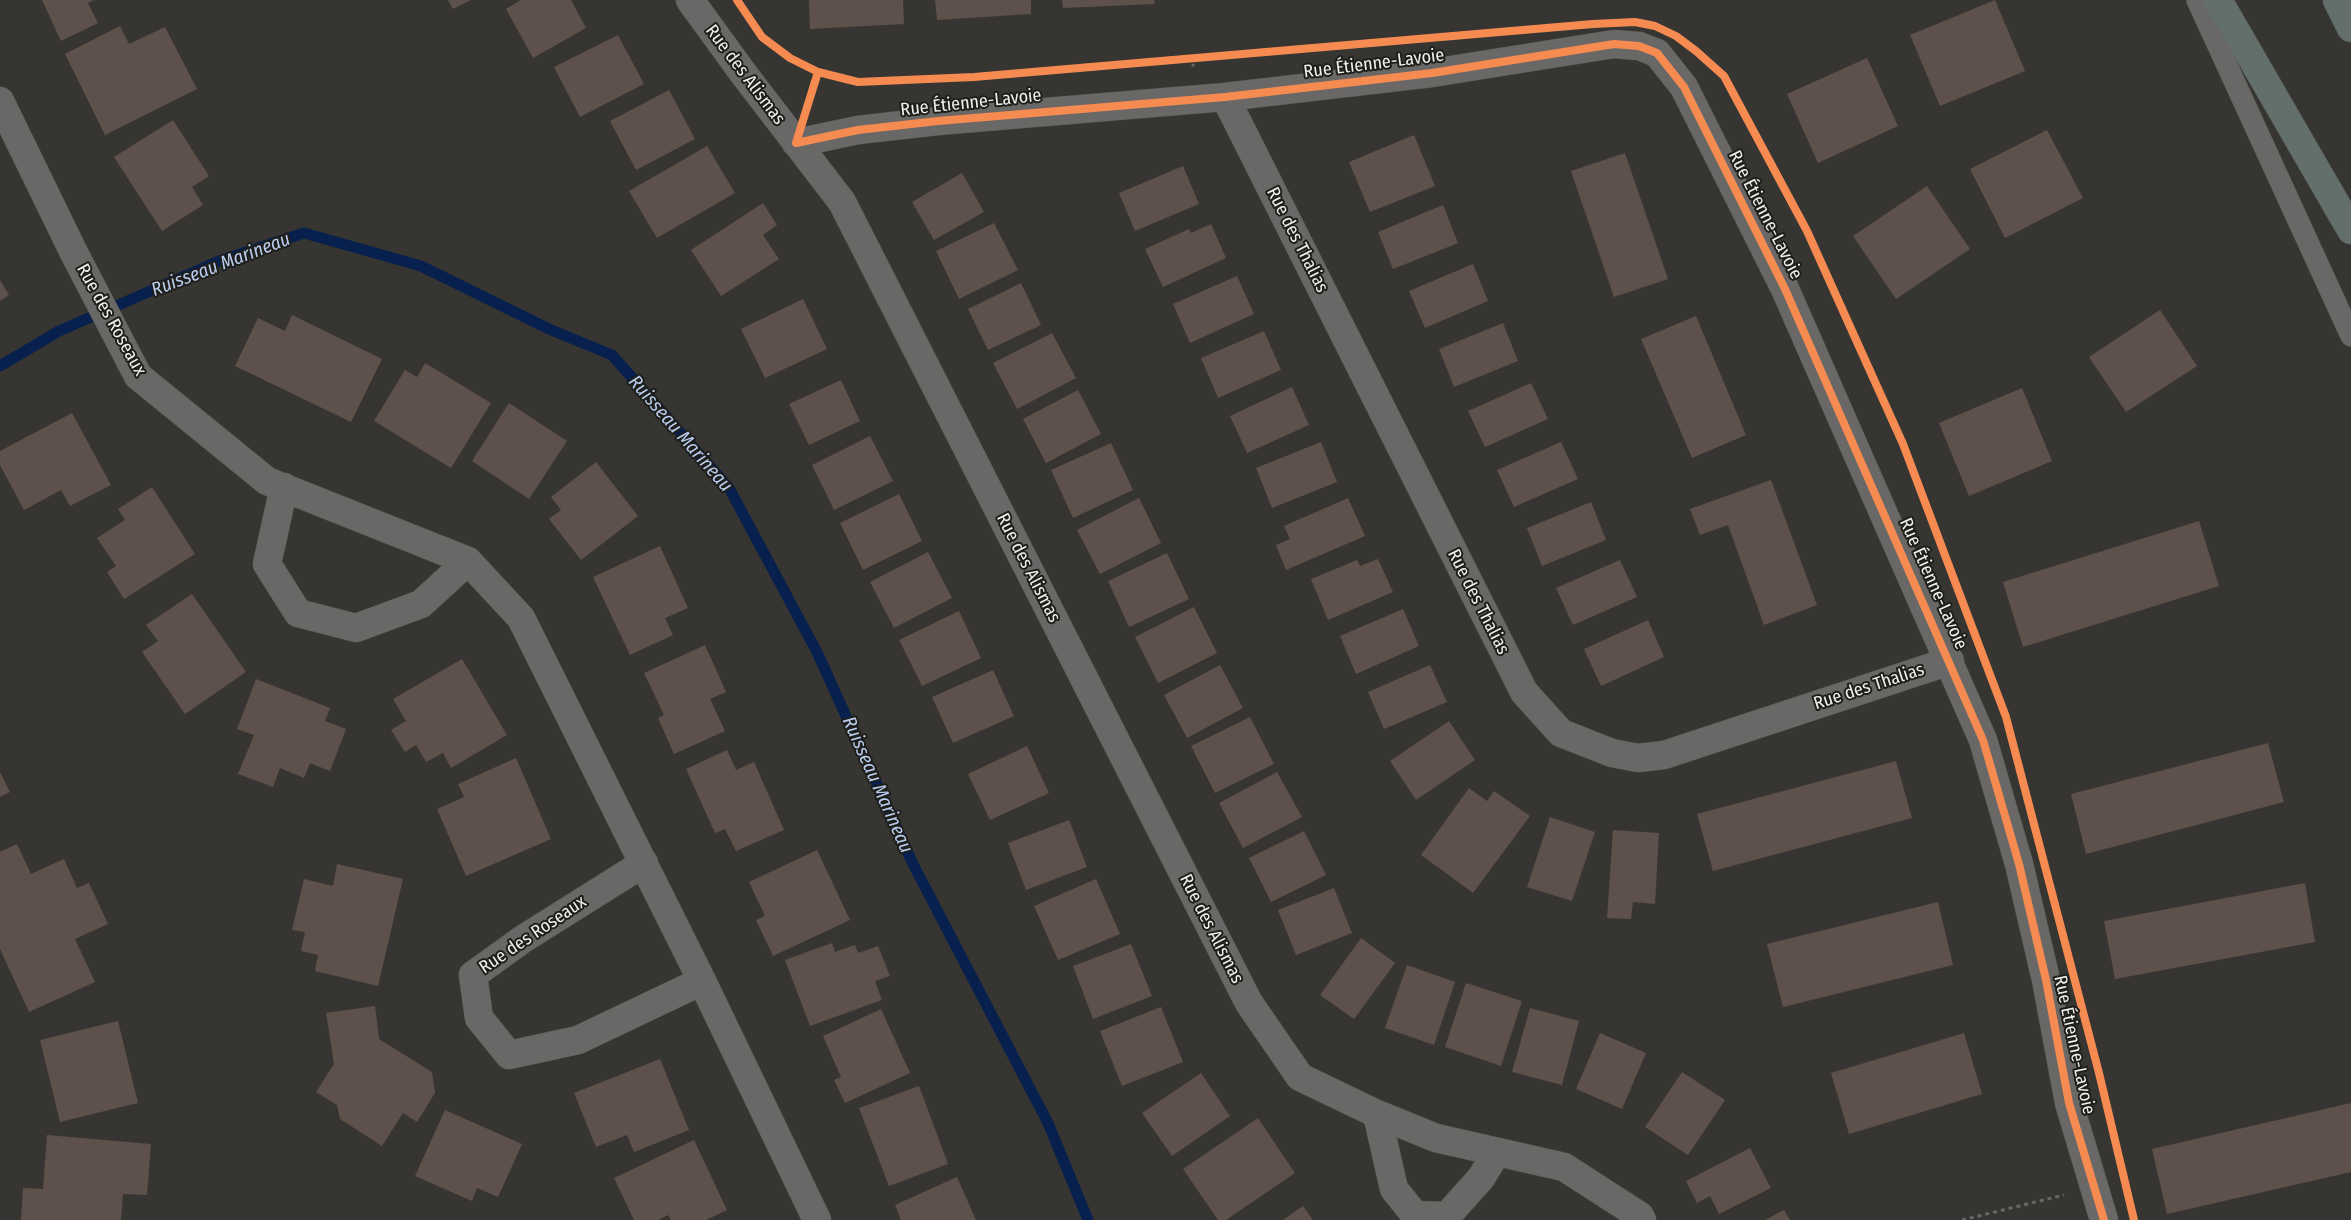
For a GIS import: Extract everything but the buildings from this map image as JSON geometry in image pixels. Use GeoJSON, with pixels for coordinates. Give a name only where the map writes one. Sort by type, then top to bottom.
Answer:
{"type":"FeatureCollection","features":[{"type":"Feature","properties":{"kind":"highway"},"geometry":{"type":"LineString","coordinates":[[2218,0],[2351,230]]}},
{"type":"Feature","properties":{"kind":"highway"},"geometry":{"type":"LineString","coordinates":[[2337,0],[2351,28]]}},
{"type":"Feature","properties":{"kind":"street","name":"Rue des Alismas"},"geometry":{"type":"LineString","coordinates":[[690,0],[842,202],[1249,1003],[1300,1077],[1377,1114],[1436,1138],[1564,1167],[1640,1216],[1642,1220]]}},
{"type":"Feature","properties":{"kind":"street","name":"Rue Étienne-Lavoie"},"geometry":{"type":"LineString","coordinates":[[796,143],[858,130],[903,125],[1225,96],[1432,73],[1614,44],[1639,46],[1657,53],[1684,87],[1786,289],[1983,740],[2019,864],[2046,980],[2069,1103],[2104,1220]]}},
{"type":"Feature","properties":{"kind":"street","name":"Rue des Thalias"},"geometry":{"type":"LineString","coordinates":[[1225,96],[1524,692],[1561,733],[1612,753],[1638,758],[1664,755],[1950,661]]}},
{"type":"Feature","properties":{"kind":"street","name":"Rue des Roseaux"},"geometry":{"type":"LineString","coordinates":[[0,101],[73,251],[138,376],[267,481],[468,561],[522,618],[818,1220]]}},
{"type":"Feature","properties":{"kind":"street"},"geometry":{"type":"LineString","coordinates":[[284,488],[267,564],[298,613],[356,628],[421,604],[468,561]]}},
{"type":"Feature","properties":{"kind":"street","name":"Rue des Roseaux"},"geometry":{"type":"LineString","coordinates":[[644,863],[524,938],[473,975],[478,1018],[509,1055],[578,1040],[702,981]]}},
{"type":"Feature","properties":{"kind":"street"},"geometry":{"type":"LineString","coordinates":[[1377,1114],[1394,1189],[1415,1215],[1447,1216],[1481,1178],[1497,1152]]}},
{"type":"Feature","properties":{"kind":"lane"},"geometry":{"type":"LineString","coordinates":[[2197,0],[2351,336]]}},
{"type":"Feature","properties":{"kind":"path"},"geometry":{"type":"LineString","coordinates":[[1180,60],[1196,58]]}},
{"type":"Feature","properties":{"kind":"path"},"geometry":{"type":"LineString","coordinates":[[1962,1220],[2093,1188]]}},
{"type":"Feature","properties":{"kind":"waterway","name":"Ruisseau Marineau"},"geometry":{"type":"LineString","coordinates":[[0,366],[59,331],[219,261],[304,233],[421,266],[549,329],[612,355],[729,488],[817,652],[913,864],[1048,1123],[1088,1220]]}},
{"type":"Feature","properties":{"kind":"cycle path"},"geometry":{"type":"LineString","coordinates":[[737,0],[762,37],[790,58],[818,72],[858,82],[974,77],[1635,22],[1655,26],[1676,36],[1696,51],[1724,76],[1807,231],[1903,444],[2006,717],[2099,1073],[2134,1220]]}},
{"type":"Feature","properties":{"kind":"cycle path"},"geometry":{"type":"LineString","coordinates":[[818,72],[796,143],[858,130],[938,121],[1225,97],[1432,73],[1614,44],[1639,46],[1657,53],[1684,87],[1785,289],[1983,740],[2019,864],[2046,980],[2069,1103],[2104,1220]]}}]}
